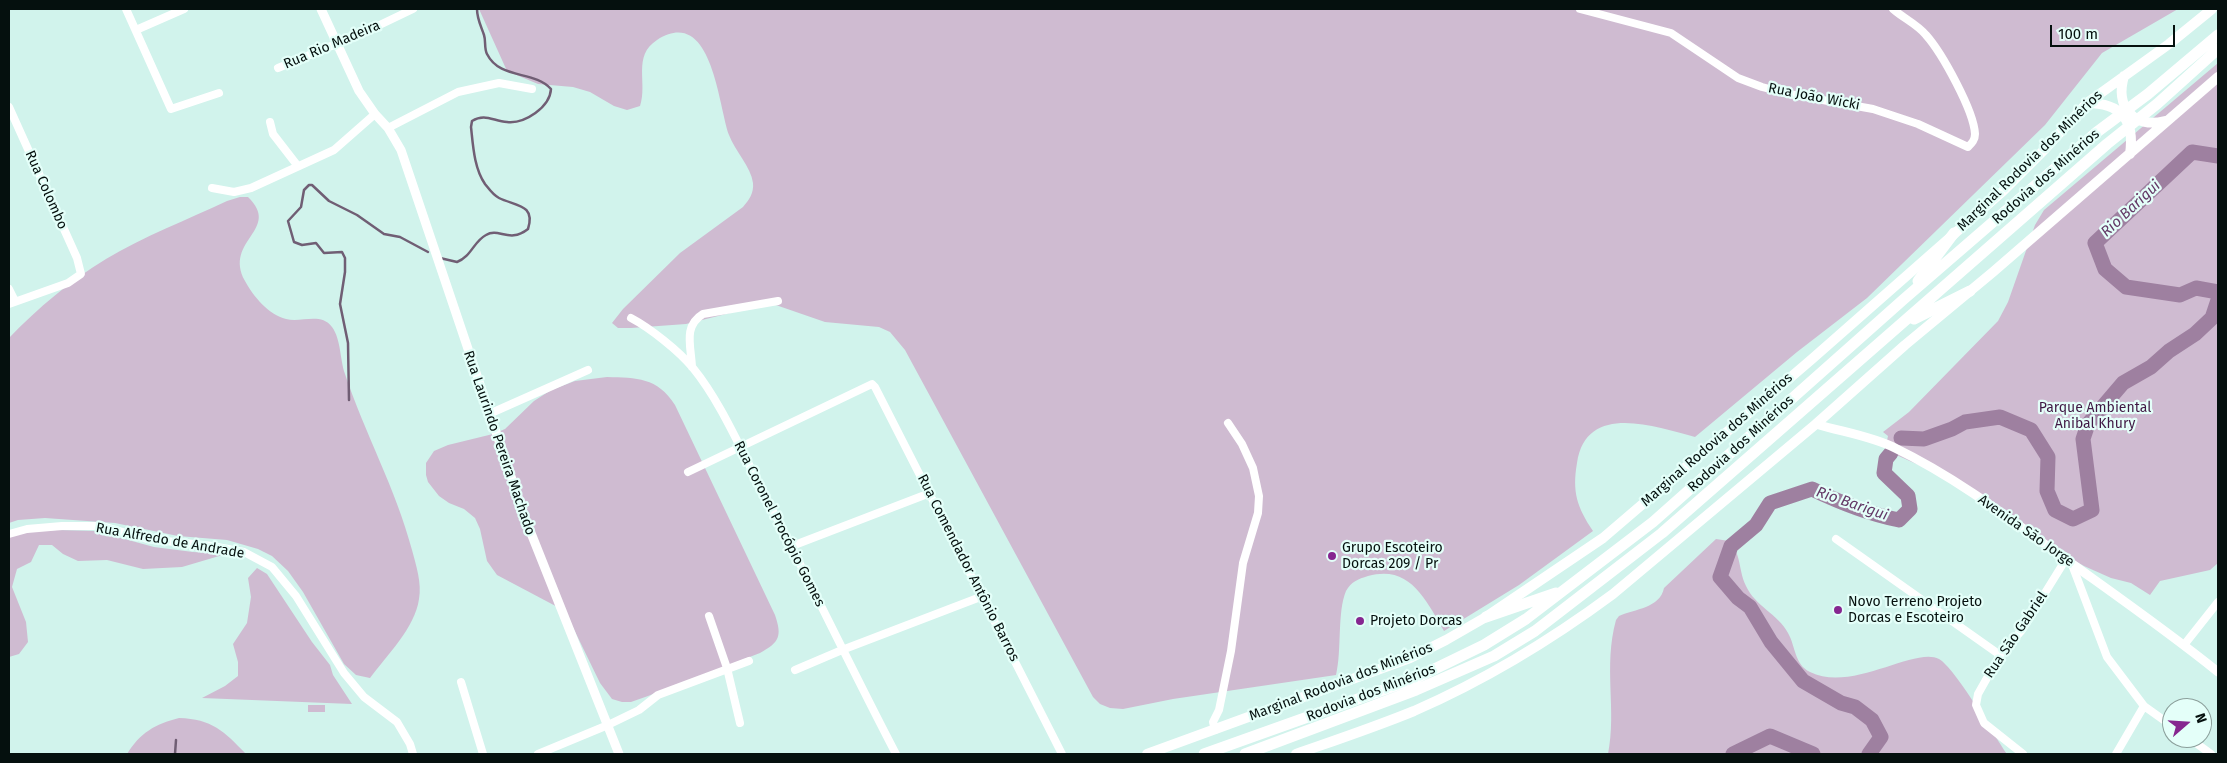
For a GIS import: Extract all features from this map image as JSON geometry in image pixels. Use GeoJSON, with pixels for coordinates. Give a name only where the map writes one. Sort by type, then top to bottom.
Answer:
{"type":"FeatureCollection","features":[{"type":"Feature","properties":{"kind":"main road","name":"Marginal Rodovia dos Minérios"},"geometry":{"type":"LineString","coordinates":[[1147,754],[1410,658],[1486,617],[1569,562],[1626,519],[2003,191],[2087,103],[2170,44],[2212,9]]}},
{"type":"Feature","properties":{"kind":"main road","name":"Rodovia dos Minérios"},"geometry":{"type":"LineString","coordinates":[[1204,754],[1414,679],[1484,644],[1526,619],[1567,590],[1653,522],[1904,299],[2097,132],[2148,94],[2218,35]]}},
{"type":"Feature","properties":{"kind":"main road","name":"Rodovia dos Minérios"},"geometry":{"type":"LineString","coordinates":[[1245,754],[1416,690],[1494,656],[1534,632],[1662,532],[2218,49]]}},
{"type":"Feature","properties":{"kind":"main road"},"geometry":{"type":"LineString","coordinates":[[2124,76],[2120,89],[2122,102],[2130,114],[2141,121],[2154,124],[2167,120]]}},
{"type":"Feature","properties":{"kind":"main road"},"geometry":{"type":"LineString","coordinates":[[1296,754],[1382,724],[1444,698],[1503,667],[1546,641],[1613,594],[1816,424],[2218,78]]}},
{"type":"Feature","properties":{"kind":"main road"},"geometry":{"type":"LineString","coordinates":[[2087,103],[2103,103],[2117,110],[2128,122],[2132,138],[2130,154]]}},
{"type":"Feature","properties":{"kind":"main road"},"geometry":{"type":"LineString","coordinates":[[1904,299],[1954,233]]}},
{"type":"Feature","properties":{"kind":"main road"},"geometry":{"type":"LineString","coordinates":[[1896,328],[1970,291]]}},
{"type":"Feature","properties":{"kind":"main road"},"geometry":{"type":"LineString","coordinates":[[1486,617],[1567,590]]}},
{"type":"Feature","properties":{"kind":"street"},"geometry":{"type":"LineString","coordinates":[[126,9],[171,109],[219,93]]}},
{"type":"Feature","properties":{"kind":"street"},"geometry":{"type":"LineString","coordinates":[[136,30],[184,9]]}},
{"type":"Feature","properties":{"kind":"street","name":"Rua Laurindo Pereira Machado"},"geometry":{"type":"LineString","coordinates":[[321,9],[359,91],[375,114],[388,128],[401,150],[410,172],[525,518],[619,754]]}},
{"type":"Feature","properties":{"kind":"street","name":"Rua Rio Madeira"},"geometry":{"type":"LineString","coordinates":[[278,68],[414,9]]}},
{"type":"Feature","properties":{"kind":"street","name":"Rua João Wicki"},"geometry":{"type":"LineString","coordinates":[[1580,9],[1671,34],[1738,78],[1762,87],[1873,109],[1918,124],[1968,147],[1974,139],[1975,133],[1972,117],[1964,98],[1925,33],[1893,9]]}},
{"type":"Feature","properties":{"kind":"street"},"geometry":{"type":"LineString","coordinates":[[388,128],[458,92],[499,83],[532,89]]}},
{"type":"Feature","properties":{"kind":"street","name":"Rua Colombo"},"geometry":{"type":"LineString","coordinates":[[9,107],[77,258],[80,274],[68,283],[12,302]]}},
{"type":"Feature","properties":{"kind":"street"},"geometry":{"type":"LineString","coordinates":[[212,188],[234,192],[251,188],[297,165],[334,150],[375,114]]}},
{"type":"Feature","properties":{"kind":"street"},"geometry":{"type":"LineString","coordinates":[[270,122],[273,134],[297,165]]}},
{"type":"Feature","properties":{"kind":"street"},"geometry":{"type":"LineString","coordinates":[[9,289],[12,302]]}},
{"type":"Feature","properties":{"kind":"street"},"geometry":{"type":"LineString","coordinates":[[692,367],[690,326],[694,320],[703,314],[778,301]]}},
{"type":"Feature","properties":{"kind":"street","name":"Rua Coronel Procópio Gomes"},"geometry":{"type":"LineString","coordinates":[[631,318],[647,327],[692,367],[713,398],[792,546],[842,650],[896,754]]}},
{"type":"Feature","properties":{"kind":"street"},"geometry":{"type":"LineString","coordinates":[[489,414],[588,370]]}},
{"type":"Feature","properties":{"kind":"street","name":"Rua Comendador Antônio Barros"},"geometry":{"type":"LineString","coordinates":[[740,447],[872,384],[983,596],[1062,754]]}},
{"type":"Feature","properties":{"kind":"street"},"geometry":{"type":"LineString","coordinates":[[1216,730],[1214,722],[1219,710],[1231,651],[1243,563],[1258,513],[1259,496],[1252,468],[1242,444],[1228,423]]}},
{"type":"Feature","properties":{"kind":"street","name":"Avenida São Jorge"},"geometry":{"type":"LineString","coordinates":[[1816,424],[1850,432],[1895,447],[1957,484],[2069,561],[2184,644],[2218,672]]}},
{"type":"Feature","properties":{"kind":"street"},"geometry":{"type":"LineString","coordinates":[[688,472],[740,447]]}},
{"type":"Feature","properties":{"kind":"street"},"geometry":{"type":"LineString","coordinates":[[792,546],[930,493]]}},
{"type":"Feature","properties":{"kind":"street","name":"Rua Alfredo de Andrade"},"geometry":{"type":"LineString","coordinates":[[9,534],[27,529],[62,526],[102,526],[147,539],[212,546],[244,552],[272,566],[296,596],[344,673],[364,697],[397,722],[410,744],[413,754]]}},
{"type":"Feature","properties":{"kind":"street"},"geometry":{"type":"LineString","coordinates":[[1836,540],[2000,655]]}},
{"type":"Feature","properties":{"kind":"street"},"geometry":{"type":"LineString","coordinates":[[2069,561],[2107,657],[2144,706],[2162,719]]}},
{"type":"Feature","properties":{"kind":"street","name":"Rua São Gabriel"},"geometry":{"type":"LineString","coordinates":[[2023,754],[1984,723],[1976,705],[1978,694],[2000,655],[2022,630],[2069,561]]}},
{"type":"Feature","properties":{"kind":"street"},"geometry":{"type":"LineString","coordinates":[[795,670],[983,596]]}},
{"type":"Feature","properties":{"kind":"street"},"geometry":{"type":"LineString","coordinates":[[2184,644],[2218,602]]}},
{"type":"Feature","properties":{"kind":"street"},"geometry":{"type":"LineString","coordinates":[[709,616],[727,668],[740,723]]}},
{"type":"Feature","properties":{"kind":"street"},"geometry":{"type":"LineString","coordinates":[[538,754],[608,726],[639,710],[658,695],[749,661]]}},
{"type":"Feature","properties":{"kind":"street"},"geometry":{"type":"LineString","coordinates":[[461,682],[483,754]]}},
{"type":"Feature","properties":{"kind":"street"},"geometry":{"type":"LineString","coordinates":[[2116,754],[2144,706]]}},
{"type":"Feature","properties":{"kind":"green space"},"geometry":{"type":"Polygon","coordinates":[[[479,9],[2178,9],[2102,53],[2045,125],[1867,298],[1797,352],[1695,437],[1642,424],[1624,423],[1607,425],[1593,432],[1583,444],[1577,463],[1575,482],[1577,499],[1593,531],[1519,585],[1444,631],[1423,597],[1406,580],[1395,575],[1383,574],[1361,578],[1350,585],[1343,600],[1336,675],[1173,699],[1123,709],[1110,708],[1100,704],[1093,697],[905,350],[890,332],[879,327],[825,322],[770,303],[686,324],[618,328],[612,323],[623,309],[680,253],[743,207],[752,193],[752,177],[729,135],[710,63],[701,47],[690,36],[675,33],[657,40],[649,46],[643,62],[643,88],[640,106],[627,110],[614,106],[590,92],[573,87],[538,84],[507,71],[479,9]]]}},
{"type":"Feature","properties":{"kind":"green space","name":"Parque Ambiental Anibal Khury"},"geometry":{"type":"Polygon","coordinates":[[[2218,63],[2218,563],[2210,570],[2160,581],[2150,595],[2131,583],[2111,578],[2084,566],[2056,550],[1952,480],[1892,453],[1886,445],[1888,436],[1883,432],[1909,412],[1998,321],[2008,302],[2035,225],[2044,210],[2218,63]]]}},
{"type":"Feature","properties":{"kind":"green space"},"geometry":{"type":"Polygon","coordinates":[[[240,197],[248,197],[257,208],[259,218],[241,255],[240,267],[245,281],[252,293],[262,304],[280,317],[292,320],[317,319],[332,327],[339,343],[345,374],[398,505],[415,562],[420,587],[416,610],[406,631],[370,678],[356,675],[344,664],[303,592],[288,571],[272,556],[258,549],[227,540],[178,536],[115,523],[45,518],[18,520],[9,523],[9,338],[55,295],[106,259],[150,236],[240,197]]]}},
{"type":"Feature","properties":{"kind":"green space"},"geometry":{"type":"Polygon","coordinates":[[[607,377],[646,381],[661,389],[675,405],[775,615],[779,633],[775,642],[760,653],[631,702],[612,699],[600,683],[565,611],[497,575],[487,561],[480,529],[475,518],[464,509],[449,503],[439,496],[428,482],[426,475],[426,463],[434,451],[448,445],[493,434],[505,429],[534,401],[551,390],[575,381],[607,377]]]}},
{"type":"Feature","properties":{"kind":"green space"},"geometry":{"type":"Polygon","coordinates":[[[35,531],[95,531],[154,547],[226,554],[182,567],[143,569],[107,560],[78,561],[63,554],[52,545],[39,545],[31,562],[17,569],[12,587],[26,622],[28,642],[19,654],[9,657],[9,536],[35,531]]]}},
{"type":"Feature","properties":{"kind":"green space"},"geometry":{"type":"Polygon","coordinates":[[[1716,539],[1729,541],[1733,546],[1750,593],[1784,626],[1791,638],[1798,660],[1805,669],[1827,677],[1844,677],[1863,674],[1915,658],[1928,657],[1939,659],[1955,675],[2007,754],[1608,754],[1611,721],[1610,671],[1612,637],[1616,620],[1619,616],[1646,607],[1658,600],[1664,588],[1716,539]]]}},
{"type":"Feature","properties":{"kind":"green space"},"geometry":{"type":"Polygon","coordinates":[[[257,568],[267,574],[312,642],[330,665],[333,675],[352,704],[202,698],[225,686],[238,676],[238,662],[233,644],[247,623],[251,597],[248,578],[257,568]]]}},
{"type":"Feature","properties":{"kind":"green space"},"geometry":{"type":"Polygon","coordinates":[[[308,705],[325,705],[325,712],[308,712],[308,705]]]}},
{"type":"Feature","properties":{"kind":"green space"},"geometry":{"type":"Polygon","coordinates":[[[179,718],[200,721],[217,728],[246,754],[127,754],[137,740],[149,730],[179,718]]]}},
{"type":"Feature","properties":{"kind":"waterway"},"geometry":{"type":"LineString","coordinates":[[440,258],[457,262],[466,257],[478,241],[486,235],[491,233],[515,235],[528,229],[530,221],[527,210],[497,197],[481,178],[475,156],[471,127],[472,121],[481,118],[514,122],[529,117],[541,108],[550,96],[551,89],[544,83],[500,68],[493,62],[486,52],[485,37],[478,19],[477,9]]}},
{"type":"Feature","properties":{"kind":"waterway","name":"Rio Barigui"},"geometry":{"type":"LineString","coordinates":[[2218,156],[2192,152],[2095,243],[2105,269],[2126,287],[2180,295],[2196,288],[2218,292]]}},
{"type":"Feature","properties":{"kind":"waterway"},"geometry":{"type":"LineString","coordinates":[[349,400],[348,343],[340,304],[345,272],[345,258],[342,252],[324,253],[316,243],[302,245],[294,242],[288,221],[301,207],[304,190],[309,185],[312,185],[329,201],[357,215],[384,234],[400,237],[428,252]]}},
{"type":"Feature","properties":{"kind":"waterway","name":"Rio Barigui"},"geometry":{"type":"LineString","coordinates":[[1901,438],[1924,439],[1965,422],[2000,417],[2031,430],[2048,457],[2047,491],[2055,510],[2073,519],[2092,510],[2083,439],[2088,424],[2123,383],[2151,367],[2169,351],[2195,334],[2212,318],[2218,300]]}},
{"type":"Feature","properties":{"kind":"waterway","name":"Rio Barigui"},"geometry":{"type":"LineString","coordinates":[[1869,754],[1881,737],[1872,720],[1855,707],[1841,703],[1803,681],[1771,642],[1750,607],[1738,598],[1720,577],[1731,546],[1756,525],[1770,503],[1812,489],[1854,507],[1899,520],[1910,509],[1908,496],[1884,473],[1886,459],[1891,453]]}},
{"type":"Feature","properties":{"kind":"waterway","name":"Rio Barigui"},"geometry":{"type":"LineString","coordinates":[[1733,754],[1770,736],[1813,754]]}},
{"type":"Feature","properties":{"kind":"waterway"},"geometry":{"type":"LineString","coordinates":[[175,754],[176,740]]}},
{"type":"Feature","properties":{"kind":"place","name":"Grupo Escoteiro Dorcas 209 / Pr"},"geometry":{"type":"Point","coordinates":[1332,556]}},
{"type":"Feature","properties":{"kind":"place","name":"Novo Terreno Projeto Dorcas e Escoteiro"},"geometry":{"type":"Point","coordinates":[1838,610]}},
{"type":"Feature","properties":{"kind":"place","name":"Projeto Dorcas"},"geometry":{"type":"Point","coordinates":[1360,621]}}]}
